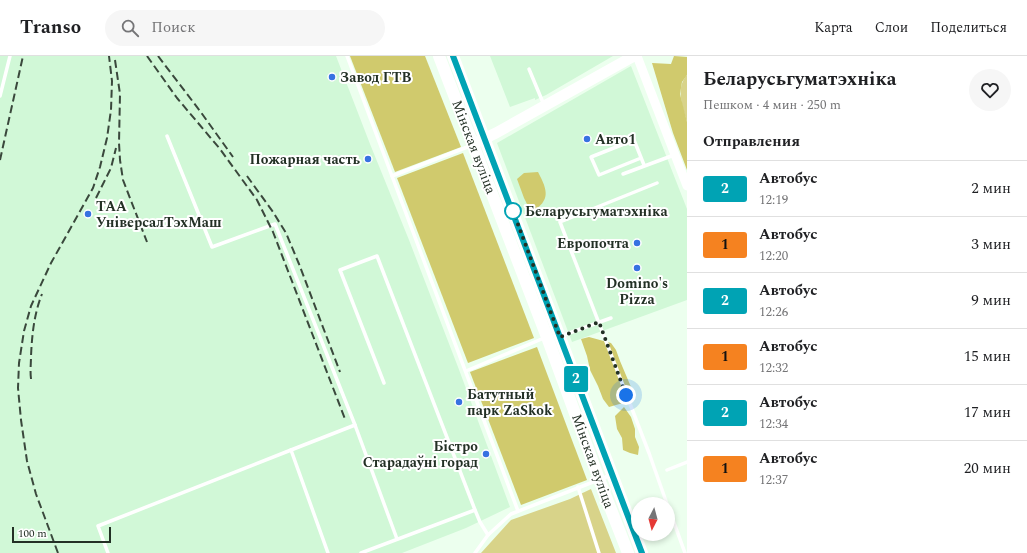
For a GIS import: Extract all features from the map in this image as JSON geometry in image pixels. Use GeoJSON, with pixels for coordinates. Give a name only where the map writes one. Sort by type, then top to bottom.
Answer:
{"type":"FeatureCollection","features":[{"type":"Feature","properties":{"kind":"main road","name":"Мінская вуліца"},"geometry":{"type":"LineString","coordinates":[[438,56],[547,337],[628,553]]}},
{"type":"Feature","properties":{"kind":"main road","name":"Мінская вуліца"},"geometry":{"type":"LineString","coordinates":[[453,56],[642,553]]}},
{"type":"Feature","properties":{"kind":"main road"},"geometry":{"type":"LineString","coordinates":[[473,144],[634,56]]}},
{"type":"Feature","properties":{"kind":"main road"},"geometry":{"type":"LineString","coordinates":[[582,430],[588,432],[591,431],[593,425]]}},
{"type":"Feature","properties":{"kind":"street"},"geometry":{"type":"LineString","coordinates":[[637,56],[687,186]]}},
{"type":"Feature","properties":{"kind":"lane"},"geometry":{"type":"LineString","coordinates":[[0,96],[10,56]]}},
{"type":"Feature","properties":{"kind":"lane"},"geometry":{"type":"LineString","coordinates":[[347,56],[518,511]]}},
{"type":"Feature","properties":{"kind":"lane"},"geometry":{"type":"LineString","coordinates":[[529,69],[544,106]]}},
{"type":"Feature","properties":{"kind":"lane"},"geometry":{"type":"LineString","coordinates":[[167,136],[212,248],[275,224],[355,425],[398,539]]}},
{"type":"Feature","properties":{"kind":"lane"},"geometry":{"type":"LineString","coordinates":[[641,158],[599,175],[591,157],[634,140],[641,158],[644,166]]}},
{"type":"Feature","properties":{"kind":"lane"},"geometry":{"type":"LineString","coordinates":[[392,176],[465,149],[473,144]]}},
{"type":"Feature","properties":{"kind":"lane"},"geometry":{"type":"LineString","coordinates":[[623,174],[675,154]]}},
{"type":"Feature","properties":{"kind":"lane"},"geometry":{"type":"LineString","coordinates":[[657,183],[560,222],[665,497]]}},
{"type":"Feature","properties":{"kind":"lane"},"geometry":{"type":"LineString","coordinates":[[384,383],[340,270],[377,256],[475,510],[488,535]]}},
{"type":"Feature","properties":{"kind":"lane"},"geometry":{"type":"LineString","coordinates":[[560,337],[611,318]]}},
{"type":"Feature","properties":{"kind":"lane"},"geometry":{"type":"LineString","coordinates":[[466,371],[547,337]]}},
{"type":"Feature","properties":{"kind":"lane"},"geometry":{"type":"LineString","coordinates":[[108,553],[98,526],[355,425]]}},
{"type":"Feature","properties":{"kind":"lane"},"geometry":{"type":"LineString","coordinates":[[291,450],[328,553]]}},
{"type":"Feature","properties":{"kind":"lane"},"geometry":{"type":"LineString","coordinates":[[667,470],[687,462]]}},
{"type":"Feature","properties":{"kind":"lane"},"geometry":{"type":"LineString","coordinates":[[475,553],[488,535],[511,514],[612,474]]}},
{"type":"Feature","properties":{"kind":"lane"},"geometry":{"type":"LineString","coordinates":[[578,487],[599,553]]}},
{"type":"Feature","properties":{"kind":"lane"},"geometry":{"type":"LineString","coordinates":[[361,553],[475,510]]}},
{"type":"Feature","properties":{"kind":"lane"},"geometry":{"type":"LineString","coordinates":[[675,525],[685,553]]}},
{"type":"Feature","properties":{"kind":"shaded area"},"geometry":{"type":"Polygon","coordinates":[[[0,56],[336,56],[458,367],[510,507],[466,528],[402,553],[0,553],[0,56]]]}},
{"type":"Feature","properties":{"kind":"shaded area"},"geometry":{"type":"Polygon","coordinates":[[[350,56],[425,56],[461,147],[395,172],[350,56]]]}},
{"type":"Feature","properties":{"kind":"shaded area"},"geometry":{"type":"Polygon","coordinates":[[[490,56],[613,56],[546,95],[535,100],[535,98],[510,107],[490,56]]]}},
{"type":"Feature","properties":{"kind":"shaded area"},"geometry":{"type":"Polygon","coordinates":[[[674,56],[687,57],[687,75],[682,82],[680,94],[687,122],[687,170],[673,133],[652,63],[671,64],[674,56]]]}},
{"type":"Feature","properties":{"kind":"shaded area"},"geometry":{"type":"Polygon","coordinates":[[[631,66],[687,209],[687,300],[572,342],[497,143],[631,66]]]}},
{"type":"Feature","properties":{"kind":"shaded area"},"geometry":{"type":"Polygon","coordinates":[[[687,75],[687,122],[681,98],[681,86],[687,75]]]}},
{"type":"Feature","properties":{"kind":"shaded area"},"geometry":{"type":"Polygon","coordinates":[[[463,153],[534,338],[468,363],[397,178],[463,153]]]}},
{"type":"Feature","properties":{"kind":"shaded area"},"geometry":{"type":"Polygon","coordinates":[[[538,172],[545,187],[546,195],[542,203],[531,212],[517,179],[524,173],[538,172]]]}},
{"type":"Feature","properties":{"kind":"shaded area"},"geometry":{"type":"Polygon","coordinates":[[[589,337],[611,343],[616,350],[631,387],[630,401],[609,407],[603,399],[590,370],[581,339],[589,337]]]}},
{"type":"Feature","properties":{"kind":"shaded area"},"geometry":{"type":"Polygon","coordinates":[[[537,347],[587,480],[521,505],[470,372],[537,347]]]}},
{"type":"Feature","properties":{"kind":"shaded area"},"geometry":{"type":"Polygon","coordinates":[[[624,407],[631,417],[635,429],[635,437],[639,447],[638,455],[623,450],[622,438],[617,429],[615,416],[624,407]]]}},
{"type":"Feature","properties":{"kind":"shaded area"},"geometry":{"type":"Polygon","coordinates":[[[591,489],[616,553],[481,553],[511,520],[570,499],[591,489]]]}},
{"type":"Feature","properties":{"kind":"railway"},"geometry":{"type":"LineString","coordinates":[[0,160],[23,56]]}},
{"type":"Feature","properties":{"kind":"railway"},"geometry":{"type":"LineString","coordinates":[[58,553],[36,494],[27,461],[18,388],[19,363],[24,331],[31,306],[51,263],[93,188],[100,167],[107,138],[111,110],[112,81],[109,56]]}},
{"type":"Feature","properties":{"kind":"railway"},"geometry":{"type":"LineString","coordinates":[[147,56],[177,98],[220,149],[257,200],[273,232],[345,419]]}},
{"type":"Feature","properties":{"kind":"railway"},"geometry":{"type":"LineString","coordinates":[[158,56],[233,157]]}},
{"type":"Feature","properties":{"kind":"railway"},"geometry":{"type":"LineString","coordinates":[[115,60],[120,94],[119,143],[123,180],[147,242]]}},
{"type":"Feature","properties":{"kind":"railway"},"geometry":{"type":"LineString","coordinates":[[96,198],[111,168],[116,148]]}},
{"type":"Feature","properties":{"kind":"railway"},"geometry":{"type":"LineString","coordinates":[[247,176],[286,233],[340,372]]}},
{"type":"Feature","properties":{"kind":"railway"},"geometry":{"type":"LineString","coordinates":[[31,379],[33,332],[35,317],[42,294]]}},
{"type":"Feature","properties":{"kind":"bus line","name":"2"},"geometry":{"type":"LineString","coordinates":[[453,56],[642,553]]}},
{"type":"Feature","properties":{"kind":"place","name":"Завод ГТВ"},"geometry":{"type":"Point","coordinates":[332,77]}},
{"type":"Feature","properties":{"kind":"place","name":"Авто1"},"geometry":{"type":"Point","coordinates":[587,139]}},
{"type":"Feature","properties":{"kind":"place","name":"Пожарная часть"},"geometry":{"type":"Point","coordinates":[368,159]}},
{"type":"Feature","properties":{"kind":"place","name":"Беларусьгуматэхніка"},"geometry":{"type":"Point","coordinates":[513,211]}},
{"type":"Feature","properties":{"kind":"place","name":"ТАА УніверсалТэхМаш"},"geometry":{"type":"Point","coordinates":[88,214]}},
{"type":"Feature","properties":{"kind":"place","name":"Европочта"},"geometry":{"type":"Point","coordinates":[637,243]}},
{"type":"Feature","properties":{"kind":"place","name":"Domino's Pizza"},"geometry":{"type":"Point","coordinates":[637,268]}},
{"type":"Feature","properties":{"kind":"place","name":"Батутный парк ZaSkok"},"geometry":{"type":"Point","coordinates":[459,402]}},
{"type":"Feature","properties":{"kind":"place","name":"Бістро Старадаўні горад"},"geometry":{"type":"Point","coordinates":[486,454]}},
{"type":"Feature","properties":{"kind":"route"},"geometry":{"type":"LineString","coordinates":[[513,211],[560,337],[599,322],[626,395]]}}]}
